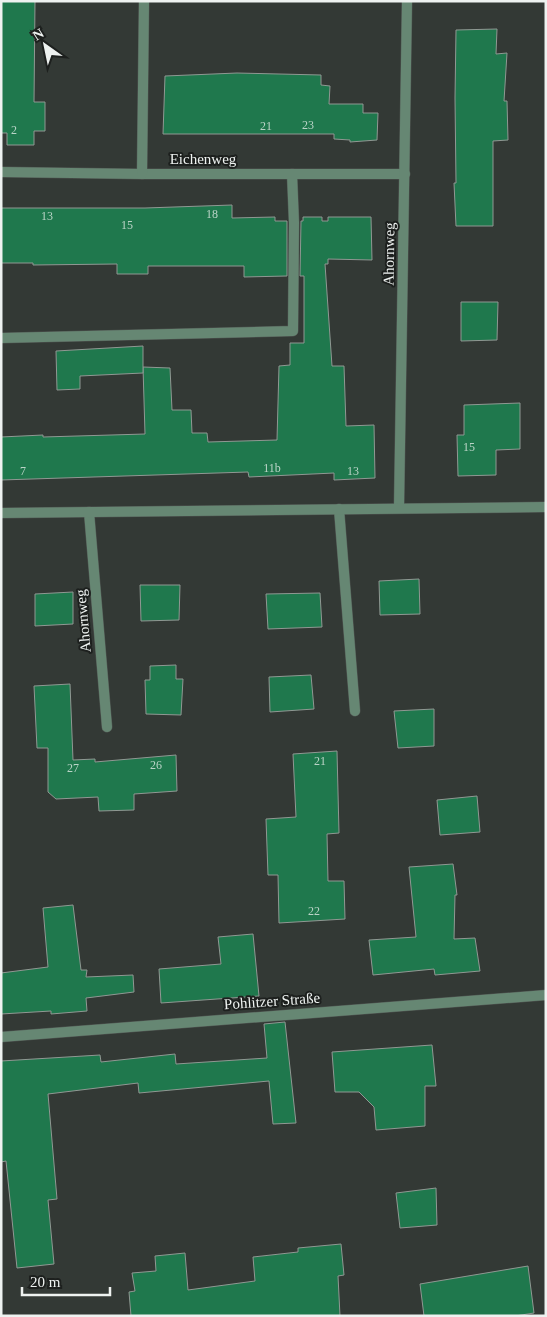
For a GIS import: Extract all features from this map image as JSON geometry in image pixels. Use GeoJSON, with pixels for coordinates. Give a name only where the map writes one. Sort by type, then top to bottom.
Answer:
{"type":"FeatureCollection","features":[{"type":"Feature","properties":{"kind":"street"},"geometry":{"type":"LineString","coordinates":[[142,174],[144,1]]}},
{"type":"Feature","properties":{"kind":"street","name":"Ahornweg"},"geometry":{"type":"LineString","coordinates":[[399,508],[407,1]]}},
{"type":"Feature","properties":{"kind":"street","name":"Eichenweg"},"geometry":{"type":"LineString","coordinates":[[1,172],[405,174]]}},
{"type":"Feature","properties":{"kind":"street"},"geometry":{"type":"LineString","coordinates":[[1,338],[293,331],[294,223],[292,174]]}},
{"type":"Feature","properties":{"kind":"street"},"geometry":{"type":"LineString","coordinates":[[1,513],[546,506]]}},
{"type":"Feature","properties":{"kind":"street"},"geometry":{"type":"LineString","coordinates":[[339,509],[355,711]]}},
{"type":"Feature","properties":{"kind":"street","name":"Ahornweg"},"geometry":{"type":"LineString","coordinates":[[89,512],[107,727]]}},
{"type":"Feature","properties":{"kind":"street","name":"Pohlitzer Straße"},"geometry":{"type":"LineString","coordinates":[[1,1037],[546,995]]}},
{"type":"Feature","properties":{"kind":"building"},"geometry":{"type":"Polygon","coordinates":[[[1,1],[35,1],[34,102],[45,102],[45,131],[34,131],[34,145],[7,145],[7,133],[1,133],[1,1]]]}},
{"type":"Feature","properties":{"kind":"building"},"geometry":{"type":"Polygon","coordinates":[[[497,29],[496,54],[507,53],[504,101],[507,101],[508,140],[493,141],[493,226],[456,226],[454,183],[456,183],[456,30],[497,29]]]}},
{"type":"Feature","properties":{"kind":"building"},"geometry":{"type":"Polygon","coordinates":[[[237,73],[321,75],[321,85],[330,86],[329,104],[363,104],[363,113],[378,113],[377,140],[350,142],[350,140],[334,139],[334,134],[163,134],[165,76],[237,73]]]}},
{"type":"Feature","properties":{"kind":"building"},"geometry":{"type":"Polygon","coordinates":[[[232,205],[232,218],[275,217],[275,221],[287,221],[287,276],[244,277],[244,266],[148,266],[148,274],[117,274],[117,264],[33,265],[33,263],[1,263],[1,208],[145,208],[232,205]]]}},
{"type":"Feature","properties":{"kind":"building"},"geometry":{"type":"Polygon","coordinates":[[[303,217],[322,217],[322,221],[328,221],[328,217],[371,217],[372,260],[328,259],[328,264],[325,264],[332,366],[344,366],[346,426],[374,425],[375,478],[334,480],[334,473],[249,477],[248,472],[1,480],[1,437],[145,434],[143,367],[170,368],[172,410],[191,410],[192,433],[207,433],[208,442],[277,440],[279,366],[290,365],[290,343],[304,343],[304,276],[300,276],[301,221],[303,221],[303,217]]]}},
{"type":"Feature","properties":{"kind":"building"},"geometry":{"type":"Polygon","coordinates":[[[461,302],[498,302],[497,340],[461,341],[461,302]]]}},
{"type":"Feature","properties":{"kind":"building"},"geometry":{"type":"Polygon","coordinates":[[[143,346],[143,373],[80,376],[80,389],[57,390],[56,351],[143,346]]]}},
{"type":"Feature","properties":{"kind":"building"},"geometry":{"type":"Polygon","coordinates":[[[520,403],[520,449],[496,450],[496,475],[458,476],[457,435],[464,435],[464,405],[520,403]]]}},
{"type":"Feature","properties":{"kind":"building"},"geometry":{"type":"Polygon","coordinates":[[[419,579],[420,614],[380,615],[379,581],[419,579]]]}},
{"type":"Feature","properties":{"kind":"building"},"geometry":{"type":"Polygon","coordinates":[[[140,585],[180,585],[179,620],[141,621],[140,585]]]}},
{"type":"Feature","properties":{"kind":"building"},"geometry":{"type":"Polygon","coordinates":[[[73,592],[73,624],[35,626],[35,594],[73,592]]]}},
{"type":"Feature","properties":{"kind":"building"},"geometry":{"type":"Polygon","coordinates":[[[320,593],[322,627],[268,629],[266,594],[320,593]]]}},
{"type":"Feature","properties":{"kind":"building"},"geometry":{"type":"Polygon","coordinates":[[[176,665],[176,679],[183,679],[181,715],[146,714],[145,680],[150,680],[150,666],[176,665]]]}},
{"type":"Feature","properties":{"kind":"building"},"geometry":{"type":"Polygon","coordinates":[[[311,675],[314,709],[270,712],[269,677],[311,675]]]}},
{"type":"Feature","properties":{"kind":"building"},"geometry":{"type":"Polygon","coordinates":[[[70,684],[73,760],[95,759],[95,762],[176,755],[177,791],[134,794],[134,810],[99,811],[98,797],[56,799],[48,792],[48,748],[37,748],[34,686],[70,684]]]}},
{"type":"Feature","properties":{"kind":"building"},"geometry":{"type":"Polygon","coordinates":[[[434,709],[434,746],[398,748],[394,711],[434,709]]]}},
{"type":"Feature","properties":{"kind":"building"},"geometry":{"type":"Polygon","coordinates":[[[337,751],[339,833],[327,834],[328,881],[344,881],[345,919],[279,923],[278,875],[268,875],[266,819],[296,817],[293,754],[337,751]]]}},
{"type":"Feature","properties":{"kind":"building"},"geometry":{"type":"Polygon","coordinates":[[[477,796],[480,832],[440,835],[437,800],[477,796]]]}},
{"type":"Feature","properties":{"kind":"building"},"geometry":{"type":"Polygon","coordinates":[[[453,864],[457,895],[455,895],[454,939],[475,938],[480,971],[435,975],[434,969],[373,975],[369,940],[416,937],[409,867],[453,864]]]}},
{"type":"Feature","properties":{"kind":"building"},"geometry":{"type":"Polygon","coordinates":[[[73,905],[81,970],[87,970],[86,977],[133,975],[134,992],[86,998],[87,1011],[51,1014],[51,1011],[1,1014],[1,973],[48,967],[43,908],[73,905]]]}},
{"type":"Feature","properties":{"kind":"building"},"geometry":{"type":"Polygon","coordinates":[[[253,934],[259,996],[161,1003],[159,969],[221,964],[218,937],[253,934]]]}},
{"type":"Feature","properties":{"kind":"building"},"geometry":{"type":"Polygon","coordinates":[[[285,1022],[296,1123],[273,1124],[269,1081],[139,1093],[138,1083],[48,1094],[57,1199],[48,1200],[54,1264],[17,1268],[6,1161],[1,1162],[1,1061],[100,1055],[101,1062],[175,1054],[176,1064],[267,1058],[264,1024],[285,1022]]]}},
{"type":"Feature","properties":{"kind":"building"},"geometry":{"type":"Polygon","coordinates":[[[432,1045],[436,1086],[425,1086],[425,1126],[376,1130],[374,1107],[359,1092],[335,1092],[332,1052],[432,1045]]]}},
{"type":"Feature","properties":{"kind":"building"},"geometry":{"type":"Polygon","coordinates":[[[436,1188],[437,1225],[400,1228],[396,1193],[436,1188]]]}},
{"type":"Feature","properties":{"kind":"building"},"geometry":{"type":"Polygon","coordinates":[[[341,1244],[344,1275],[338,1276],[340,1316],[131,1316],[129,1292],[135,1291],[132,1273],[156,1271],[155,1256],[185,1253],[188,1290],[255,1281],[253,1257],[298,1252],[298,1248],[341,1244]]]}},
{"type":"Feature","properties":{"kind":"building"},"geometry":{"type":"Polygon","coordinates":[[[528,1266],[534,1313],[515,1316],[424,1316],[420,1284],[528,1266]]]}}]}
